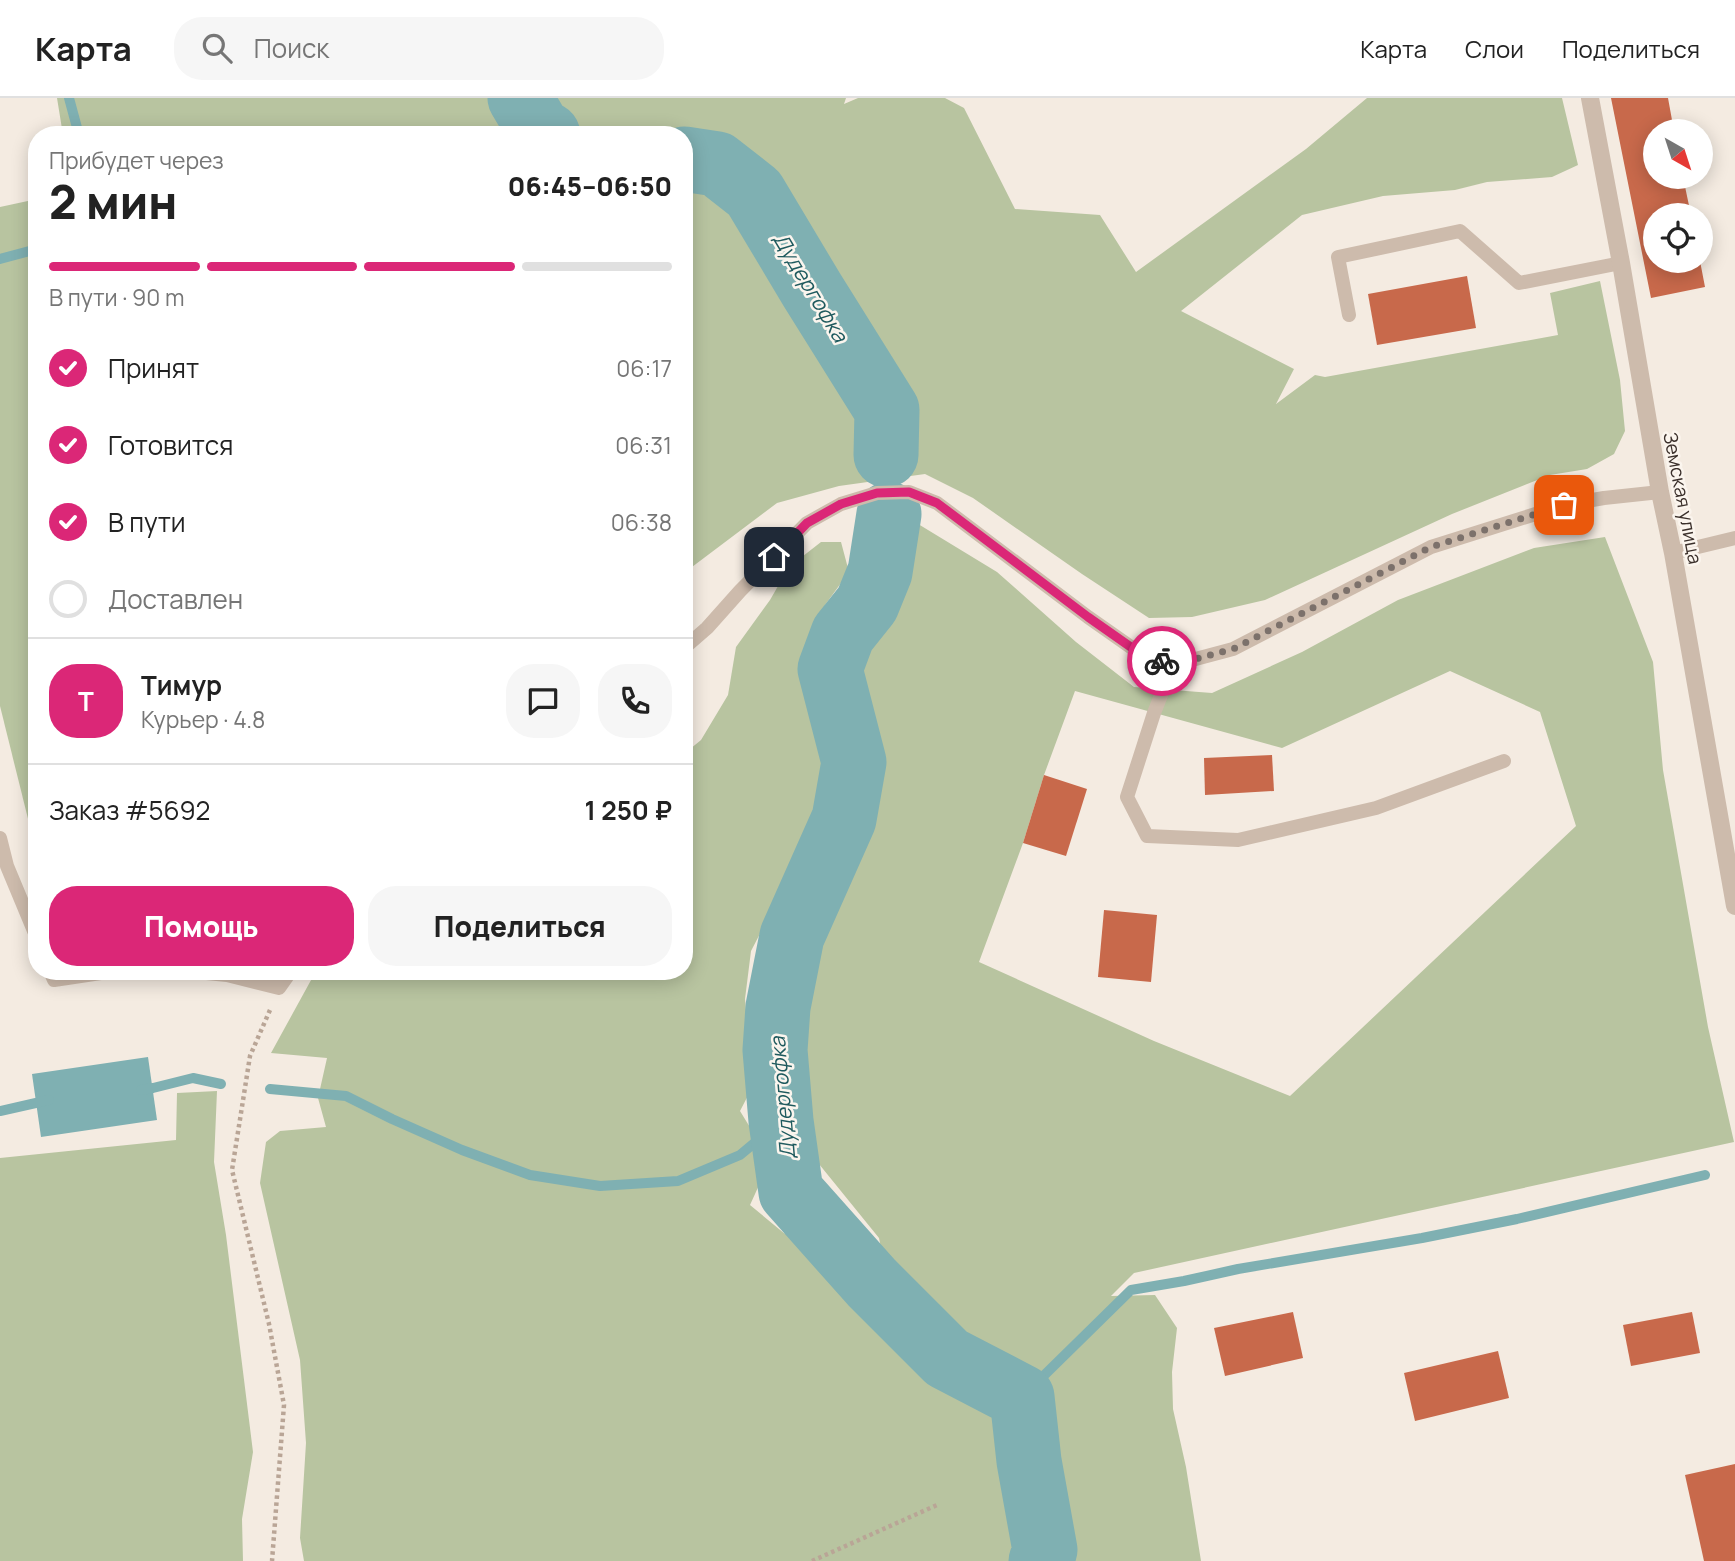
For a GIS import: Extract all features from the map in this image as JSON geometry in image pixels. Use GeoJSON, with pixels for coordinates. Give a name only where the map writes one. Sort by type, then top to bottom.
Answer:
{"type":"FeatureCollection","features":[{"type":"Feature","properties":{"kind":"street","name":"Земская улица"},"geometry":{"type":"LineString","coordinates":[[1590,98],[1735,906]]}},
{"type":"Feature","properties":{"kind":"lane"},"geometry":{"type":"LineString","coordinates":[[1349,315],[1338,257],[1460,231],[1519,283],[1621,263]]}},
{"type":"Feature","properties":{"kind":"lane"},"geometry":{"type":"LineString","coordinates":[[693,640],[807,523],[841,504],[877,493],[909,492],[937,503],[1135,650],[1173,665],[1233,649],[1431,547],[1564,505],[1660,492]]}},
{"type":"Feature","properties":{"kind":"lane"},"geometry":{"type":"LineString","coordinates":[[1673,554],[1735,538]]}},
{"type":"Feature","properties":{"kind":"lane"},"geometry":{"type":"LineString","coordinates":[[1173,665],[1154,713],[1127,797],[1147,836],[1238,840],[1376,808],[1504,761]]}},
{"type":"Feature","properties":{"kind":"lane"},"geometry":{"type":"LineString","coordinates":[[0,838],[7,866],[28,916]]}},
{"type":"Feature","properties":{"kind":"lane"},"geometry":{"type":"LineString","coordinates":[[247,980],[279,988],[285,980]]}},
{"type":"Feature","properties":{"kind":"path"},"geometry":{"type":"LineString","coordinates":[[272,1561],[284,1405],[232,1170],[250,1056],[279,988]]}},
{"type":"Feature","properties":{"kind":"path"},"geometry":{"type":"LineString","coordinates":[[811,1561],[937,1505]]}},
{"type":"Feature","properties":{"kind":"green space"},"geometry":{"type":"Polygon","coordinates":[[[57,98],[846,98],[844,104],[858,98],[945,98],[964,108],[1015,209],[1100,215],[1136,272],[1306,149],[1367,98],[1562,98],[1578,165],[1552,177],[1487,182],[1455,190],[1383,196],[1302,215],[1181,311],[1294,369],[1276,404],[1315,375],[1325,377],[1558,335],[1550,293],[1600,281],[1620,380],[1625,431],[1614,454],[1587,469],[1550,475],[1452,514],[1265,600],[1192,617],[1149,618],[973,498],[925,474],[839,486],[777,503],[693,566],[693,126],[62,126],[57,98]]]}},
{"type":"Feature","properties":{"kind":"green space"},"geometry":{"type":"Polygon","coordinates":[[[28,201],[28,819],[0,706],[0,207],[28,201]]]}},
{"type":"Feature","properties":{"kind":"green space"},"geometry":{"type":"Polygon","coordinates":[[[905,516],[997,572],[1076,642],[1134,687],[1212,693],[1302,652],[1398,600],[1534,548],[1605,537],[1653,662],[1663,770],[1708,1027],[1734,1142],[1134,1273],[1111,1296],[1155,1295],[1177,1328],[1172,1372],[1173,1409],[1186,1467],[1201,1561],[304,1561],[300,1538],[306,1443],[300,1360],[260,1183],[266,1142],[280,1131],[326,1127],[318,1098],[327,1058],[271,1053],[311,980],[693,980],[693,747],[701,740],[728,695],[736,647],[770,600],[789,567],[821,542],[841,542],[849,572],[825,605],[813,648],[808,685],[813,722],[824,759],[820,802],[808,841],[751,951],[745,999],[753,1086],[740,1111],[759,1142],[760,1183],[750,1205],[785,1234],[771,1205],[767,1186],[768,1151],[794,1150],[844,1233],[883,1258],[879,1238],[806,1148],[796,1040],[811,952],[858,830],[877,746],[848,661],[892,581],[905,516]],[[1450,671],[1282,748],[1075,691],[979,962],[1154,1041],[1290,1096],[1576,826],[1540,712],[1450,671]]]}},
{"type":"Feature","properties":{"kind":"green space"},"geometry":{"type":"Polygon","coordinates":[[[217,1091],[214,1162],[226,1235],[253,1452],[242,1519],[243,1561],[0,1561],[0,1158],[176,1140],[177,1093],[217,1091]]]}},
{"type":"Feature","properties":{"kind":"water"},"geometry":{"type":"Polygon","coordinates":[[[148,1057],[157,1120],[41,1137],[32,1074],[148,1057]]]}},
{"type":"Feature","properties":{"kind":"building"},"geometry":{"type":"Polygon","coordinates":[[[1611,98],[1668,98],[1672,119],[1643,119],[1643,189],[1686,189],[1688,203],[1643,203],[1643,258],[1611,98]]]}},
{"type":"Feature","properties":{"kind":"building"},"geometry":{"type":"Polygon","coordinates":[[[1646,273],[1702,273],[1705,287],[1651,298],[1646,273]]]}},
{"type":"Feature","properties":{"kind":"building"},"geometry":{"type":"Polygon","coordinates":[[[1467,276],[1476,328],[1377,345],[1368,294],[1467,276]]]}},
{"type":"Feature","properties":{"kind":"building"},"geometry":{"type":"Polygon","coordinates":[[[1272,755],[1274,791],[1205,795],[1204,758],[1272,755]]]}},
{"type":"Feature","properties":{"kind":"building"},"geometry":{"type":"Polygon","coordinates":[[[1044,775],[1087,789],[1066,856],[1023,843],[1044,775]]]}},
{"type":"Feature","properties":{"kind":"building"},"geometry":{"type":"Polygon","coordinates":[[[1104,910],[1157,915],[1151,982],[1098,977],[1104,910]]]}},
{"type":"Feature","properties":{"kind":"building"},"geometry":{"type":"Polygon","coordinates":[[[1293,1312],[1303,1358],[1225,1376],[1214,1328],[1293,1312]]]}},
{"type":"Feature","properties":{"kind":"building"},"geometry":{"type":"Polygon","coordinates":[[[1692,1312],[1700,1353],[1631,1366],[1623,1325],[1692,1312]]]}},
{"type":"Feature","properties":{"kind":"building"},"geometry":{"type":"Polygon","coordinates":[[[1498,1351],[1509,1398],[1415,1421],[1404,1373],[1498,1351]]]}},
{"type":"Feature","properties":{"kind":"building"},"geometry":{"type":"Polygon","coordinates":[[[1735,1464],[1735,1561],[1704,1561],[1685,1475],[1735,1464]]]}},
{"type":"Feature","properties":{"kind":"waterway"},"geometry":{"type":"LineString","coordinates":[[69,98],[77,126]]}},
{"type":"Feature","properties":{"kind":"waterway","name":"Дудергофка"},"geometry":{"type":"LineString","coordinates":[[520,98],[537,126]]}},
{"type":"Feature","properties":{"kind":"waterway","name":"Дудергофка"},"geometry":{"type":"LineString","coordinates":[[693,160],[717,164],[754,193],[887,410],[886,455]]}},
{"type":"Feature","properties":{"kind":"waterway"},"geometry":{"type":"LineString","coordinates":[[0,259],[28,251]]}},
{"type":"Feature","properties":{"kind":"waterway","name":"Дудергофка"},"geometry":{"type":"LineString","coordinates":[[889,514],[880,572],[867,604],[843,634],[830,669],[854,762],[844,819],[792,936],[778,1007],[775,1050],[791,1192],[872,1283],[947,1358],[1022,1397],[1029,1461],[1045,1550],[1041,1561]]}},
{"type":"Feature","properties":{"kind":"waterway"},"geometry":{"type":"LineString","coordinates":[[141,1090],[193,1078],[221,1084]]}},
{"type":"Feature","properties":{"kind":"waterway"},"geometry":{"type":"LineString","coordinates":[[270,1089],[346,1096],[462,1150],[530,1175],[600,1186],[678,1181],[740,1155],[781,1121]]}},
{"type":"Feature","properties":{"kind":"waterway"},"geometry":{"type":"LineString","coordinates":[[0,1111],[49,1100]]}},
{"type":"Feature","properties":{"kind":"waterway"},"geometry":{"type":"LineString","coordinates":[[1022,1397],[1131,1290],[1517,1219],[1705,1175]]}},
{"type":"Feature","properties":{"kind":"way so far"},"geometry":{"type":"LineString","coordinates":[[1162,661],[1173,665],[1233,649],[1431,547],[1564,505]]}},
{"type":"Feature","properties":{"kind":"route"},"geometry":{"type":"LineString","coordinates":[[774,557],[807,523],[841,504],[877,493],[909,492],[937,503],[1088,617],[1135,650],[1162,661]]}}]}
